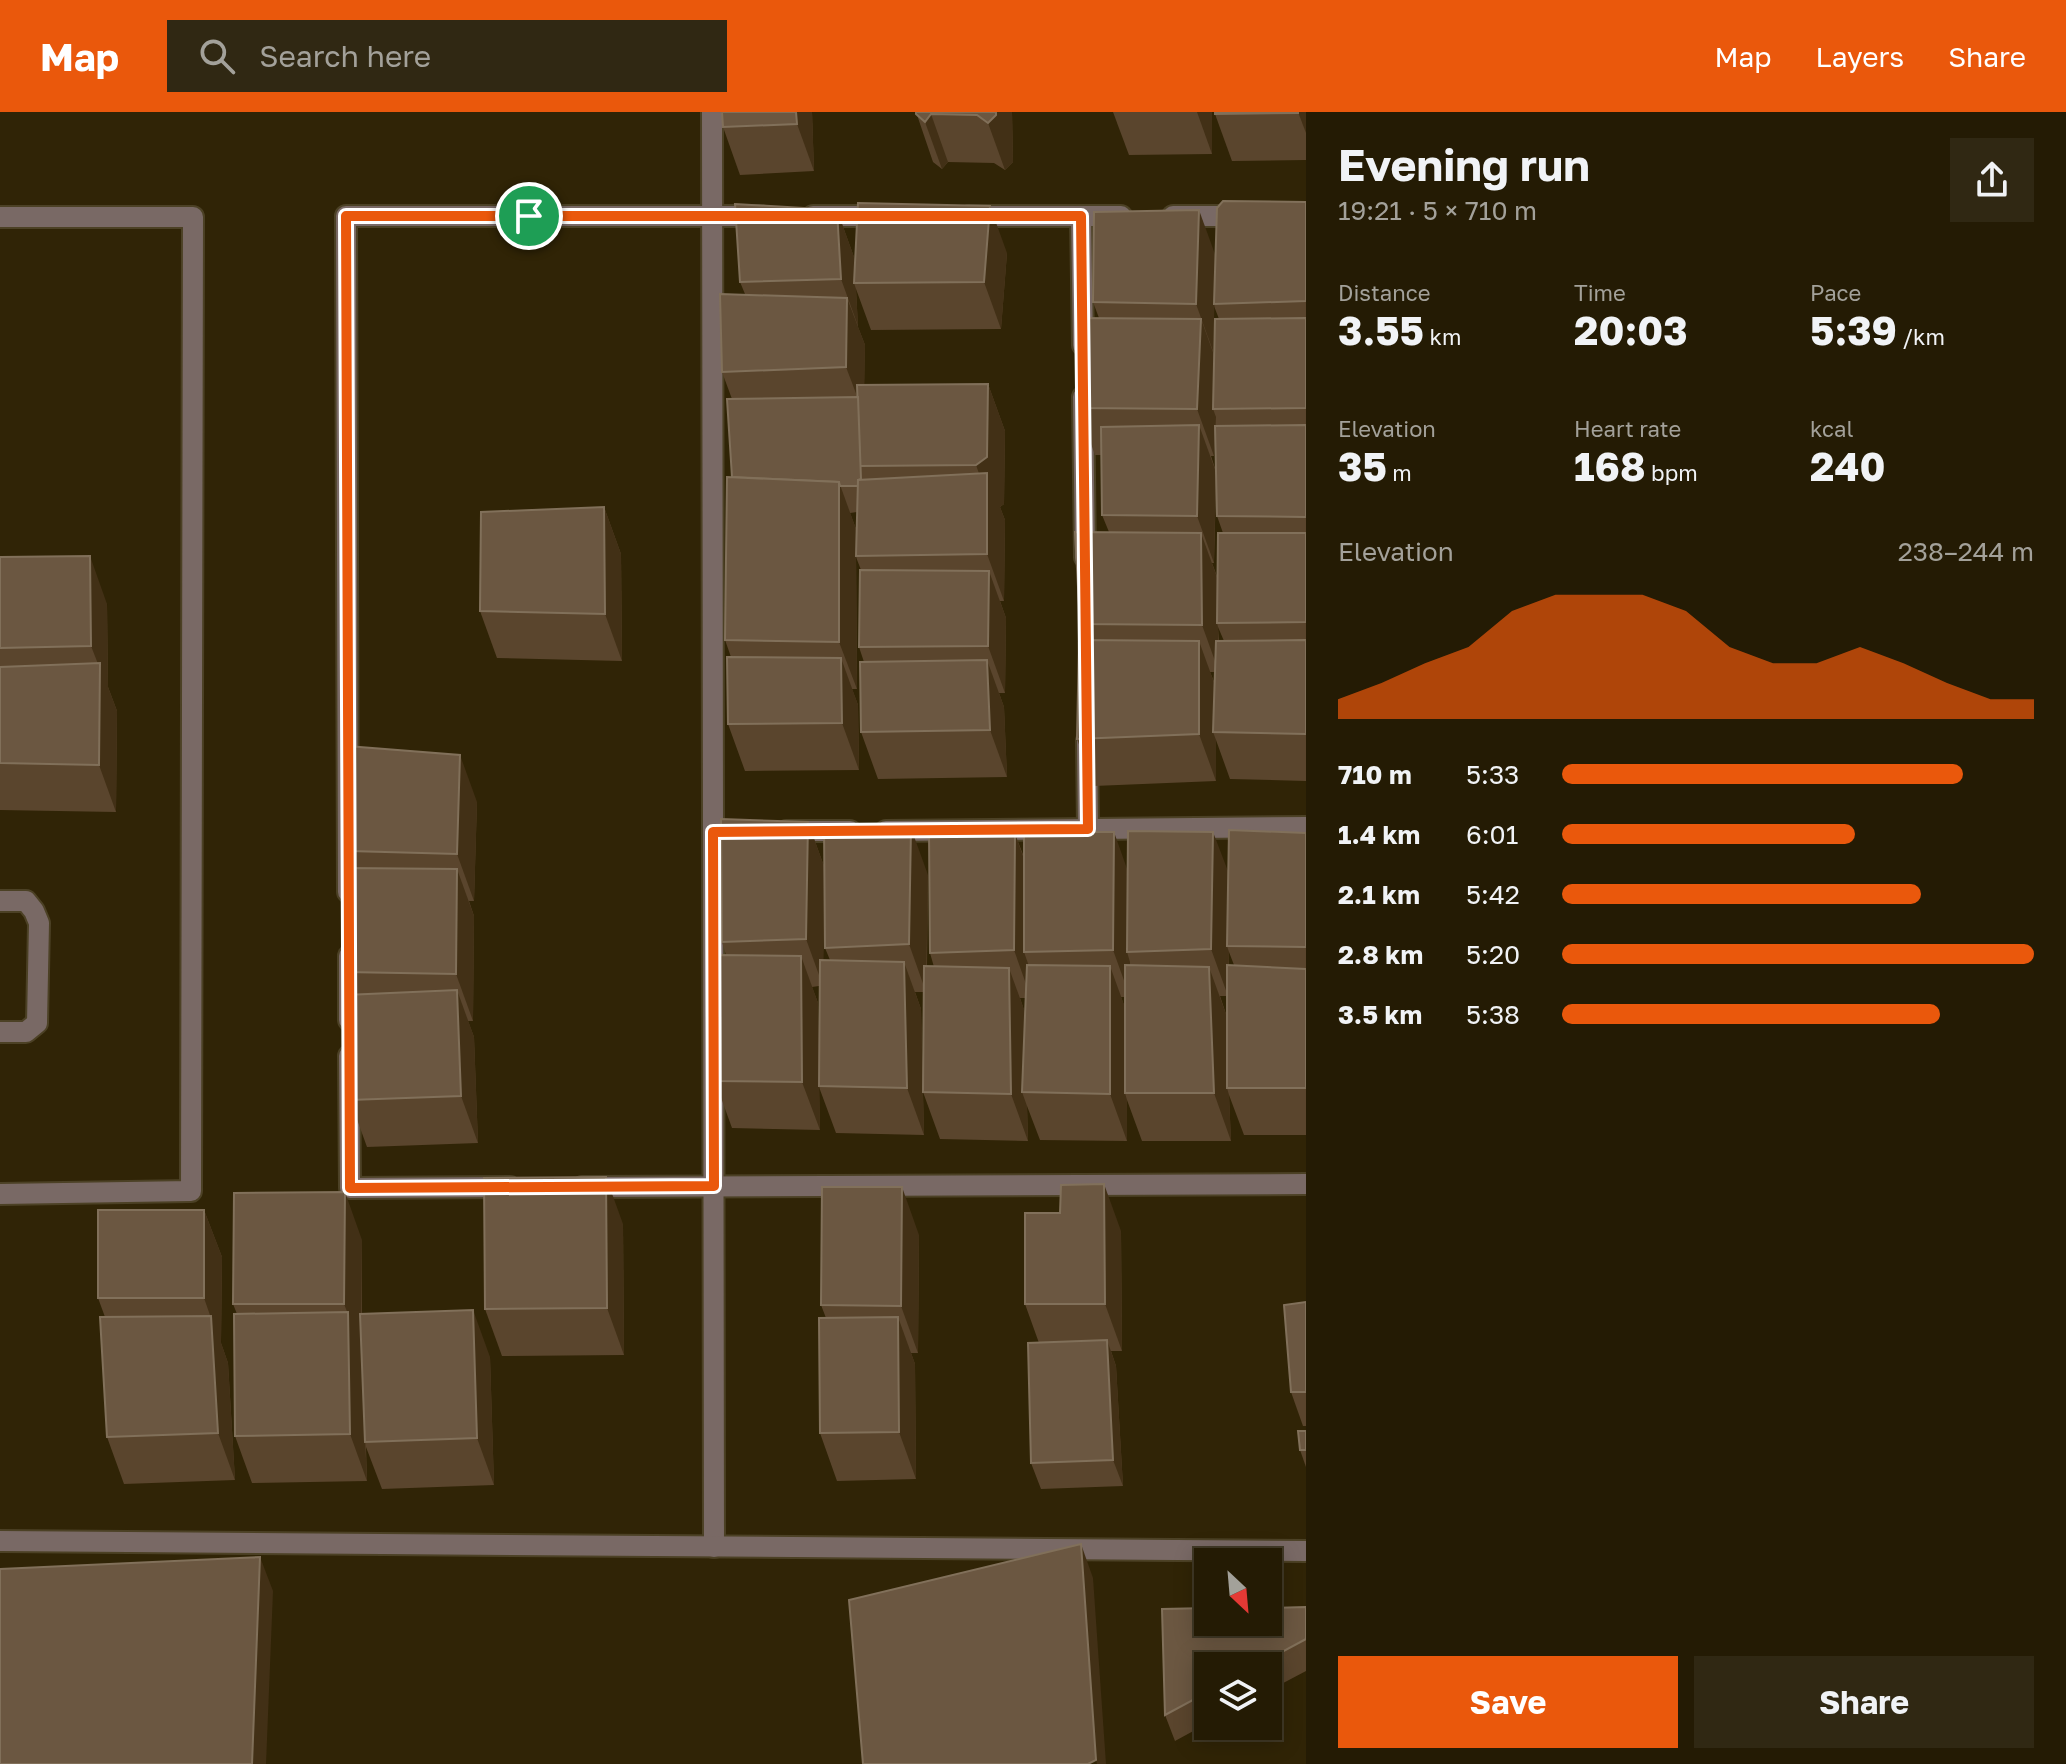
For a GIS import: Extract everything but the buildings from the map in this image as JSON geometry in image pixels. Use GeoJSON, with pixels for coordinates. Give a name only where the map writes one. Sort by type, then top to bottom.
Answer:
{"type":"FeatureCollection","features":[{"type":"Feature","properties":{"kind":"street"},"geometry":{"type":"LineString","coordinates":[[712,112],[721,832],[714,1186],[714,1547]]}},
{"type":"Feature","properties":{"kind":"street"},"geometry":{"type":"LineString","coordinates":[[524,1187],[350,1188],[346,216],[912,216]]}},
{"type":"Feature","properties":{"kind":"street"},"geometry":{"type":"LineString","coordinates":[[943,216],[1261,216]]}},
{"type":"Feature","properties":{"kind":"street"},"geometry":{"type":"LineString","coordinates":[[1081,216],[1085,578]]}},
{"type":"Feature","properties":{"kind":"street"},"geometry":{"type":"LineString","coordinates":[[0,217],[193,217],[193,281],[191,1191],[0,1194]]}},
{"type":"Feature","properties":{"kind":"street"},"geometry":{"type":"LineString","coordinates":[[1087,719],[1088,829]]}},
{"type":"Feature","properties":{"kind":"street"},"geometry":{"type":"LineString","coordinates":[[760,832],[1306,827]]}},
{"type":"Feature","properties":{"kind":"street"},"geometry":{"type":"LineString","coordinates":[[0,901],[26,901],[39,923],[37,1023],[26,1032],[0,1032]]}},
{"type":"Feature","properties":{"kind":"street"},"geometry":{"type":"LineString","coordinates":[[555,1187],[1306,1184]]}},
{"type":"Feature","properties":{"kind":"street"},"geometry":{"type":"LineString","coordinates":[[0,1541],[1306,1551]]}},
{"type":"Feature","properties":{"kind":"route"},"geometry":{"type":"LineString","coordinates":[[346,216],[529,216],[1081,216],[1088,829],[713,832],[714,1186],[350,1188],[346,216]]}}]}
